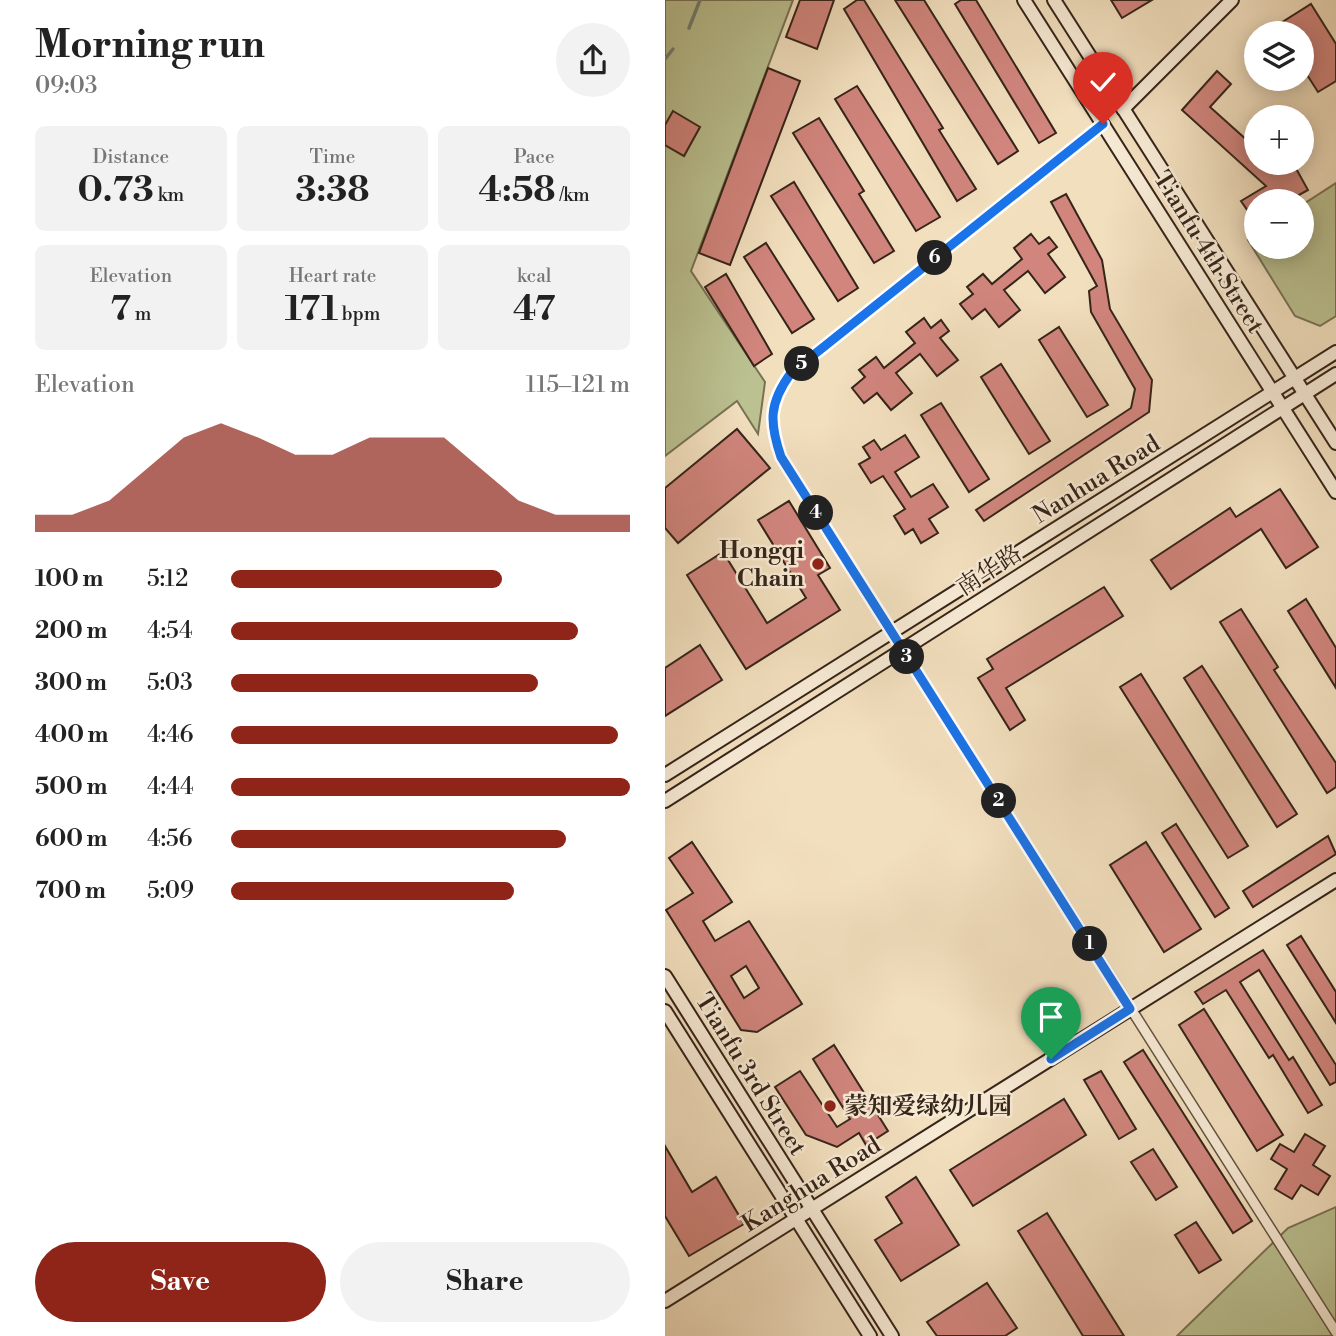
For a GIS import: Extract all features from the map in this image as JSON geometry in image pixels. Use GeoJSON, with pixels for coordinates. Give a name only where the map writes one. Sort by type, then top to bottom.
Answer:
{"type":"FeatureCollection","features":[{"type":"Feature","properties":{"kind":"main road","name":"Tianfu 4th Street"},"geometry":{"type":"LineString","coordinates":[[1024,0],[1336,492]]}},
{"type":"Feature","properties":{"kind":"main road","name":"Tianfu 4th Street"},"geometry":{"type":"LineString","coordinates":[[1054,0],[1336,443]]}},
{"type":"Feature","properties":{"kind":"main road"},"geometry":{"type":"LineString","coordinates":[[1123,108],[1232,0]]}},
{"type":"Feature","properties":{"kind":"main road","name":"Nanhua Road"},"geometry":{"type":"LineString","coordinates":[[665,775],[1336,352]]}},
{"type":"Feature","properties":{"kind":"main road","name":"南华路"},"geometry":{"type":"LineString","coordinates":[[665,801],[1336,374]]}},
{"type":"Feature","properties":{"kind":"main road","name":"Kanghua Road"},"geometry":{"type":"LineString","coordinates":[[665,1301],[1336,880]]}},
{"type":"Feature","properties":{"kind":"main road","name":"Tianfu 3rd Street"},"geometry":{"type":"LineString","coordinates":[[665,976],[891,1336]]}},
{"type":"Feature","properties":{"kind":"main road","name":"Tianfu 3rd Street"},"geometry":{"type":"LineString","coordinates":[[665,1011],[870,1336]]}},
{"type":"Feature","properties":{"kind":"street"},"geometry":{"type":"LineString","coordinates":[[1103,124],[791,373],[777,392],[773,434],[781,457],[1336,1332]]}},
{"type":"Feature","properties":{"kind":"green space"},"geometry":{"type":"Polygon","coordinates":[[[665,0],[793,0],[691,271],[765,382],[758,434],[737,401],[665,456],[665,0]]]}},
{"type":"Feature","properties":{"kind":"green space"},"geometry":{"type":"Polygon","coordinates":[[[1336,183],[1336,316],[1320,326],[1295,316],[1260,259],[1314,259],[1314,197],[1336,183]]]}},
{"type":"Feature","properties":{"kind":"green space"},"geometry":{"type":"Polygon","coordinates":[[[1336,1207],[1336,1336],[1177,1336],[1288,1228],[1336,1207]]]}},
{"type":"Feature","properties":{"kind":"building"},"geometry":{"type":"Polygon","coordinates":[[[800,0],[834,0],[817,49],[786,37],[800,0]]]}},
{"type":"Feature","properties":{"kind":"building"},"geometry":{"type":"Polygon","coordinates":[[[857,0],[864,0],[943,128],[939,130],[976,189],[957,201],[844,9],[857,0]]]}},
{"type":"Feature","properties":{"kind":"building"},"geometry":{"type":"Polygon","coordinates":[[[895,0],[924,0],[1018,151],[998,164],[895,0]]]}},
{"type":"Feature","properties":{"kind":"building"},"geometry":{"type":"Polygon","coordinates":[[[961,0],[976,0],[1056,133],[1039,143],[955,4],[961,0]]]}},
{"type":"Feature","properties":{"kind":"building"},"geometry":{"type":"Polygon","coordinates":[[[1111,0],[1152,0],[1122,18],[1111,0]]]}},
{"type":"Feature","properties":{"kind":"building"},"geometry":{"type":"Polygon","coordinates":[[[1311,4],[1336,44],[1336,81],[1318,92],[1314,86],[1314,21],[1284,21],[1311,4]]]}},
{"type":"Feature","properties":{"kind":"building"},"geometry":{"type":"Polygon","coordinates":[[[768,68],[800,81],[730,265],[699,253],[768,68]]]}},
{"type":"Feature","properties":{"kind":"building"},"geometry":{"type":"Polygon","coordinates":[[[1217,71],[1231,84],[1210,107],[1244,137],[1244,166],[1182,110],[1217,71]]]}},
{"type":"Feature","properties":{"kind":"building"},"geometry":{"type":"Polygon","coordinates":[[[857,86],[940,217],[916,231],[835,99],[857,86]]]}},
{"type":"Feature","properties":{"kind":"building"},"geometry":{"type":"Polygon","coordinates":[[[673,111],[700,127],[684,156],[665,145],[665,125],[673,111]]]}},
{"type":"Feature","properties":{"kind":"building"},"geometry":{"type":"Polygon","coordinates":[[[819,118],[864,191],[859,194],[894,251],[874,263],[793,133],[819,118]]]}},
{"type":"Feature","properties":{"kind":"building"},"geometry":{"type":"Polygon","coordinates":[[[1254,175],[1300,175],[1307,189],[1261,189],[1266,186],[1254,175]]]}},
{"type":"Feature","properties":{"kind":"building"},"geometry":{"type":"Polygon","coordinates":[[[794,182],[858,288],[838,301],[771,196],[794,182]]]}},
{"type":"Feature","properties":{"kind":"building"},"geometry":{"type":"Polygon","coordinates":[[[1066,194],[1102,260],[1110,309],[1152,380],[1149,412],[984,521],[976,510],[1131,408],[1135,389],[1091,312],[1089,291],[1097,286],[1051,202],[1066,194]]]}},
{"type":"Feature","properties":{"kind":"building"},"geometry":{"type":"Polygon","coordinates":[[[1031,234],[1039,244],[1049,237],[1057,247],[1048,254],[1065,277],[1045,293],[1028,271],[1004,290],[1020,310],[999,327],[985,309],[972,319],[960,304],[973,294],[967,287],[983,274],[992,284],[1022,259],[1014,248],[1031,234]]]}},
{"type":"Feature","properties":{"kind":"building"},"geometry":{"type":"Polygon","coordinates":[[[766,243],[814,319],[792,333],[744,257],[766,243]]]}},
{"type":"Feature","properties":{"kind":"building"},"geometry":{"type":"Polygon","coordinates":[[[726,274],[772,354],[754,366],[705,287],[726,274]]]}},
{"type":"Feature","properties":{"kind":"building"},"geometry":{"type":"Polygon","coordinates":[[[924,318],[931,328],[941,320],[949,331],[940,338],[958,360],[937,376],[920,354],[896,373],[912,393],[891,410],[877,393],[864,403],[852,388],[865,377],[859,370],[876,357],[884,368],[915,343],[906,332],[924,318]]]}},
{"type":"Feature","properties":{"kind":"building"},"geometry":{"type":"Polygon","coordinates":[[[1059,327],[1108,405],[1087,417],[1039,340],[1059,327]]]}},
{"type":"Feature","properties":{"kind":"building"},"geometry":{"type":"Polygon","coordinates":[[[1001,364],[1050,441],[1029,454],[981,377],[1001,364]]]}},
{"type":"Feature","properties":{"kind":"building"},"geometry":{"type":"Polygon","coordinates":[[[941,403],[989,479],[969,492],[921,415],[941,403]]]}},
{"type":"Feature","properties":{"kind":"building"},"geometry":{"type":"Polygon","coordinates":[[[737,429],[770,468],[678,543],[665,528],[665,488],[737,429]]]}},
{"type":"Feature","properties":{"kind":"building"},"geometry":{"type":"Polygon","coordinates":[[[905,435],[919,457],[895,472],[911,497],[933,484],[948,507],[929,519],[938,533],[921,543],[913,529],[905,534],[894,516],[905,509],[883,476],[871,483],[859,464],[870,458],[863,447],[874,440],[881,450],[905,435]]]}},
{"type":"Feature","properties":{"kind":"building"},"geometry":{"type":"Polygon","coordinates":[[[1280,489],[1318,547],[1286,568],[1261,529],[1171,589],[1151,560],[1230,508],[1236,517],[1280,489]]]}},
{"type":"Feature","properties":{"kind":"building"},"geometry":{"type":"Polygon","coordinates":[[[789,501],[830,568],[818,575],[840,610],[746,669],[687,575],[723,552],[767,623],[806,598],[758,520],[789,501]]]}},
{"type":"Feature","properties":{"kind":"building"},"geometry":{"type":"Polygon","coordinates":[[[1104,587],[1123,616],[1006,688],[1025,720],[1010,730],[978,678],[993,669],[987,659],[1104,587]]]}},
{"type":"Feature","properties":{"kind":"building"},"geometry":{"type":"Polygon","coordinates":[[[1306,599],[1336,648],[1336,688],[1288,611],[1306,599]]]}},
{"type":"Feature","properties":{"kind":"building"},"geometry":{"type":"Polygon","coordinates":[[[1241,609],[1278,667],[1274,670],[1336,763],[1336,787],[1327,793],[1220,622],[1241,609]]]}},
{"type":"Feature","properties":{"kind":"building"},"geometry":{"type":"Polygon","coordinates":[[[700,645],[722,680],[665,716],[665,668],[700,645]]]}},
{"type":"Feature","properties":{"kind":"building"},"geometry":{"type":"Polygon","coordinates":[[[1202,666],[1297,814],[1277,827],[1184,678],[1202,666]]]}},
{"type":"Feature","properties":{"kind":"building"},"geometry":{"type":"Polygon","coordinates":[[[1141,674],[1248,846],[1228,858],[1120,687],[1141,674]]]}},
{"type":"Feature","properties":{"kind":"building"},"geometry":{"type":"Polygon","coordinates":[[[1176,824],[1229,908],[1215,917],[1162,833],[1176,824]]]}},
{"type":"Feature","properties":{"kind":"building"},"geometry":{"type":"Polygon","coordinates":[[[1328,836],[1336,854],[1253,907],[1243,891],[1328,836]]]}},
{"type":"Feature","properties":{"kind":"building"},"geometry":{"type":"Polygon","coordinates":[[[692,842],[732,902],[703,921],[715,941],[749,921],[802,1004],[757,1032],[741,1030],[666,910],[693,893],[669,858],[692,842]],[[746,966],[731,976],[744,998],[759,988],[746,966]]]}},
{"type":"Feature","properties":{"kind":"building"},"geometry":{"type":"Polygon","coordinates":[[[1146,842],[1201,929],[1164,952],[1110,865],[1146,842]]]}},
{"type":"Feature","properties":{"kind":"building"},"geometry":{"type":"Polygon","coordinates":[[[1301,936],[1336,992],[1336,1023],[1287,945],[1301,936]]]}},
{"type":"Feature","properties":{"kind":"building"},"geometry":{"type":"Polygon","coordinates":[[[1263,950],[1336,1065],[1336,1082],[1330,1085],[1259,970],[1240,982],[1289,1060],[1293,1057],[1322,1105],[1308,1113],[1273,1055],[1269,1058],[1226,990],[1203,1004],[1195,992],[1263,950]]]}},
{"type":"Feature","properties":{"kind":"building"},"geometry":{"type":"Polygon","coordinates":[[[1204,1009],[1283,1135],[1257,1151],[1179,1025],[1204,1009]]]}},
{"type":"Feature","properties":{"kind":"building"},"geometry":{"type":"Polygon","coordinates":[[[834,1045],[888,1131],[866,1145],[859,1133],[837,1147],[806,1135],[775,1087],[800,1071],[837,1127],[850,1119],[813,1059],[834,1045]]]}},
{"type":"Feature","properties":{"kind":"building"},"geometry":{"type":"Polygon","coordinates":[[[1143,1050],[1252,1221],[1233,1233],[1124,1062],[1143,1050]]]}},
{"type":"Feature","properties":{"kind":"building"},"geometry":{"type":"Polygon","coordinates":[[[1101,1071],[1136,1129],[1119,1139],[1084,1080],[1101,1071]]]}},
{"type":"Feature","properties":{"kind":"building"},"geometry":{"type":"Polygon","coordinates":[[[1064,1099],[1086,1135],[973,1206],[950,1170],[1064,1099]]]}},
{"type":"Feature","properties":{"kind":"building"},"geometry":{"type":"Polygon","coordinates":[[[1305,1134],[1325,1146],[1313,1165],[1330,1176],[1318,1195],[1301,1185],[1292,1199],[1275,1189],[1287,1169],[1271,1159],[1280,1144],[1294,1152],[1305,1134]]]}},
{"type":"Feature","properties":{"kind":"building"},"geometry":{"type":"Polygon","coordinates":[[[665,1146],[692,1192],[716,1177],[744,1224],[689,1256],[665,1216],[665,1146]]]}},
{"type":"Feature","properties":{"kind":"building"},"geometry":{"type":"Polygon","coordinates":[[[1153,1149],[1177,1187],[1156,1200],[1131,1162],[1153,1149]]]}},
{"type":"Feature","properties":{"kind":"building"},"geometry":{"type":"Polygon","coordinates":[[[916,1177],[959,1245],[901,1281],[875,1240],[902,1223],[886,1197],[916,1177]]]}},
{"type":"Feature","properties":{"kind":"building"},"geometry":{"type":"Polygon","coordinates":[[[1047,1213],[1124,1336],[1083,1336],[1018,1231],[1047,1213]]]}},
{"type":"Feature","properties":{"kind":"building"},"geometry":{"type":"Polygon","coordinates":[[[1196,1222],[1221,1260],[1199,1273],[1175,1235],[1196,1222]]]}},
{"type":"Feature","properties":{"kind":"building"},"geometry":{"type":"Polygon","coordinates":[[[987,1283],[1017,1328],[1005,1336],[937,1336],[927,1322],[987,1283]]]}},
{"type":"Feature","properties":{"kind":"waterway"},"geometry":{"type":"LineString","coordinates":[[689,28],[700,0]]}},
{"type":"Feature","properties":{"kind":"waterway"},"geometry":{"type":"LineString","coordinates":[[665,59],[673,49]]}},
{"type":"Feature","properties":{"kind":"place","name":"Hongqi Chain"},"geometry":{"type":"Point","coordinates":[818,564]}},
{"type":"Feature","properties":{"kind":"place","name":"蒙知爱绿幼儿园"},"geometry":{"type":"Point","coordinates":[830,1106]}},
{"type":"Feature","properties":{"kind":"route"},"geometry":{"type":"LineString","coordinates":[[1051,1059],[1130,1009],[781,457],[773,434],[773,414],[777,392],[791,373],[1103,124]]}}]}
